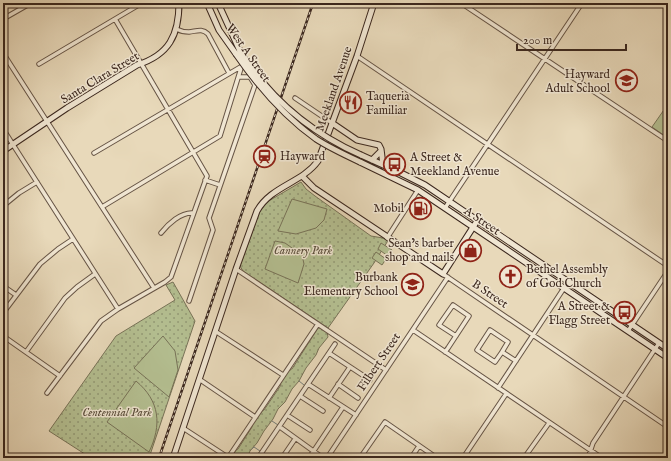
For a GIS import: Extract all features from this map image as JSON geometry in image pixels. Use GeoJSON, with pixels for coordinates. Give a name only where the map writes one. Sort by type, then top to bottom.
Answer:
{"type":"FeatureCollection","features":[{"type":"Feature","properties":{"kind":"main road","name":"Santa Clara Street"},"geometry":{"type":"LineString","coordinates":[[3,151],[123,73],[160,54],[172,41],[176,29],[179,3]]}},
{"type":"Feature","properties":{"kind":"main road","name":"West A Street"},"geometry":{"type":"LineString","coordinates":[[207,3],[219,30],[282,107]]}},
{"type":"Feature","properties":{"kind":"main road","name":"West A Street"},"geometry":{"type":"LineString","coordinates":[[218,3],[238,52]]}},
{"type":"Feature","properties":{"kind":"main road","name":"Meekland Avenue"},"geometry":{"type":"LineString","coordinates":[[173,458],[250,228],[260,205],[273,193],[308,172],[318,161],[374,3]]}},
{"type":"Feature","properties":{"kind":"main road","name":"A Street"},"geometry":{"type":"LineString","coordinates":[[282,107],[317,132],[340,146],[425,185],[668,349]]}},
{"type":"Feature","properties":{"kind":"main road","name":"A Street"},"geometry":{"type":"LineString","coordinates":[[282,107],[316,138],[337,151],[418,190],[472,228],[668,358]]}},
{"type":"Feature","properties":{"kind":"main road"},"geometry":{"type":"LineString","coordinates":[[332,123],[357,140],[379,144],[383,165]]}},
{"type":"Feature","properties":{"kind":"main road"},"geometry":{"type":"LineString","coordinates":[[372,160],[381,151]]}},
{"type":"Feature","properties":{"kind":"main road","name":"B Street"},"geometry":{"type":"LineString","coordinates":[[302,176],[314,188],[443,274]]}},
{"type":"Feature","properties":{"kind":"main road"},"geometry":{"type":"LineString","coordinates":[[443,274],[477,221]]}},
{"type":"Feature","properties":{"kind":"street"},"geometry":{"type":"LineString","coordinates":[[3,19],[31,3]]}},
{"type":"Feature","properties":{"kind":"street"},"geometry":{"type":"LineString","coordinates":[[39,64],[142,3]]}},
{"type":"Feature","properties":{"kind":"street"},"geometry":{"type":"LineString","coordinates":[[461,3],[668,141]]}},
{"type":"Feature","properties":{"kind":"street"},"geometry":{"type":"LineString","coordinates":[[445,208],[582,3]]}},
{"type":"Feature","properties":{"kind":"street"},"geometry":{"type":"LineString","coordinates":[[47,394],[101,321],[171,277],[207,176],[115,18]]}},
{"type":"Feature","properties":{"kind":"street"},"geometry":{"type":"LineString","coordinates":[[176,29],[183,32],[200,30],[206,31],[229,73]]}},
{"type":"Feature","properties":{"kind":"street"},"geometry":{"type":"LineString","coordinates":[[3,53],[154,288]]}},
{"type":"Feature","properties":{"kind":"street"},"geometry":{"type":"LineString","coordinates":[[356,56],[668,266]]}},
{"type":"Feature","properties":{"kind":"street"},"geometry":{"type":"LineString","coordinates":[[94,153],[254,59]]}},
{"type":"Feature","properties":{"kind":"street"},"geometry":{"type":"LineString","coordinates":[[102,207],[220,136],[242,65]]}},
{"type":"Feature","properties":{"kind":"street"},"geometry":{"type":"LineString","coordinates":[[189,301],[213,230],[209,218],[255,85],[242,65]]}},
{"type":"Feature","properties":{"kind":"street"},"geometry":{"type":"LineString","coordinates":[[239,77],[250,77]]}},
{"type":"Feature","properties":{"kind":"street"},"geometry":{"type":"LineString","coordinates":[[295,98],[332,123]]}},
{"type":"Feature","properties":{"kind":"street"},"geometry":{"type":"LineString","coordinates":[[3,129],[118,309]]}},
{"type":"Feature","properties":{"kind":"street"},"geometry":{"type":"LineString","coordinates":[[205,180],[220,185]]}},
{"type":"Feature","properties":{"kind":"street"},"geometry":{"type":"LineString","coordinates":[[3,206],[37,182]]}},
{"type":"Feature","properties":{"kind":"street"},"geometry":{"type":"LineString","coordinates":[[387,238],[418,190]]}},
{"type":"Feature","properties":{"kind":"street"},"geometry":{"type":"LineString","coordinates":[[162,233],[168,225],[175,220],[188,213],[193,213]]}},
{"type":"Feature","properties":{"kind":"street"},"geometry":{"type":"LineString","coordinates":[[3,313],[40,264],[73,239]]}},
{"type":"Feature","properties":{"kind":"street"},"geometry":{"type":"LineString","coordinates":[[236,269],[386,370]]}},
{"type":"Feature","properties":{"kind":"street"},"geometry":{"type":"LineString","coordinates":[[628,331],[668,270]]}},
{"type":"Feature","properties":{"kind":"street"},"geometry":{"type":"LineString","coordinates":[[26,352],[65,298],[95,274]]}},
{"type":"Feature","properties":{"kind":"street","name":"B Street"},"geometry":{"type":"LineString","coordinates":[[443,274],[532,336],[668,427]]}},
{"type":"Feature","properties":{"kind":"street","name":"Filbert Street"},"geometry":{"type":"LineString","coordinates":[[327,458],[448,277]]}},
{"type":"Feature","properties":{"kind":"street"},"geometry":{"type":"LineString","coordinates":[[498,388],[568,282]]}},
{"type":"Feature","properties":{"kind":"street"},"geometry":{"type":"LineString","coordinates":[[3,286],[16,295]]}},
{"type":"Feature","properties":{"kind":"street"},"geometry":{"type":"LineString","coordinates":[[445,352],[456,336],[469,316],[453,305],[439,325],[456,336]]}},
{"type":"Feature","properties":{"kind":"street"},"geometry":{"type":"LineString","coordinates":[[183,428],[228,458],[318,324]]}},
{"type":"Feature","properties":{"kind":"street"},"geometry":{"type":"LineString","coordinates":[[413,330],[602,458]]}},
{"type":"Feature","properties":{"kind":"street"},"geometry":{"type":"LineString","coordinates":[[490,330],[508,342],[502,352],[495,362],[477,350],[490,330]]}},
{"type":"Feature","properties":{"kind":"street"},"geometry":{"type":"LineString","coordinates":[[215,331],[284,375]]}},
{"type":"Feature","properties":{"kind":"street"},"geometry":{"type":"LineString","coordinates":[[3,336],[60,376]]}},
{"type":"Feature","properties":{"kind":"street"},"geometry":{"type":"LineString","coordinates":[[588,458],[593,443],[659,343]]}},
{"type":"Feature","properties":{"kind":"street"},"geometry":{"type":"LineString","coordinates":[[258,458],[335,344]]}},
{"type":"Feature","properties":{"kind":"street"},"geometry":{"type":"LineString","coordinates":[[502,352],[516,361]]}},
{"type":"Feature","properties":{"kind":"street"},"geometry":{"type":"LineString","coordinates":[[329,353],[370,380]]}},
{"type":"Feature","properties":{"kind":"street"},"geometry":{"type":"LineString","coordinates":[[329,398],[350,367]]}},
{"type":"Feature","properties":{"kind":"street"},"geometry":{"type":"LineString","coordinates":[[199,379],[255,417]]}},
{"type":"Feature","properties":{"kind":"street"},"geometry":{"type":"LineString","coordinates":[[308,384],[356,415]]}},
{"type":"Feature","properties":{"kind":"street"},"geometry":{"type":"LineString","coordinates":[[338,384],[358,398]]}},
{"type":"Feature","properties":{"kind":"street"},"geometry":{"type":"LineString","coordinates":[[463,458],[506,394]]}},
{"type":"Feature","properties":{"kind":"street"},"geometry":{"type":"LineString","coordinates":[[300,396],[323,411]]}},
{"type":"Feature","properties":{"kind":"street"},"geometry":{"type":"LineString","coordinates":[[309,458],[343,407]]}},
{"type":"Feature","properties":{"kind":"street"},"geometry":{"type":"LineString","coordinates":[[288,415],[310,430]]}},
{"type":"Feature","properties":{"kind":"street"},"geometry":{"type":"LineString","coordinates":[[360,458],[384,422],[437,458]]}},
{"type":"Feature","properties":{"kind":"street"},"geometry":{"type":"LineString","coordinates":[[524,458],[549,423]]}},
{"type":"Feature","properties":{"kind":"street"},"geometry":{"type":"LineString","coordinates":[[280,427],[323,458]]}},
{"type":"Feature","properties":{"kind":"street"},"geometry":{"type":"LineString","coordinates":[[282,458],[295,439]]}},
{"type":"Feature","properties":{"kind":"street"},"geometry":{"type":"LineString","coordinates":[[411,458],[419,446]]}},
{"type":"Feature","properties":{"kind":"green space"},"geometry":{"type":"Polygon","coordinates":[[[668,104],[668,138],[652,127],[668,104]]]}},
{"type":"Feature","properties":{"kind":"green space","name":"Cannery Park"},"geometry":{"type":"Polygon","coordinates":[[[301,182],[306,189],[315,196],[371,236],[389,239],[328,328],[243,271],[240,266],[260,211],[267,202],[301,182]]]}},
{"type":"Feature","properties":{"kind":"green space"},"geometry":{"type":"Polygon","coordinates":[[[292,199],[327,209],[324,220],[316,228],[296,234],[278,231],[292,199]]]}},
{"type":"Feature","properties":{"kind":"green space"},"geometry":{"type":"Polygon","coordinates":[[[275,241],[285,243],[302,255],[304,264],[298,283],[265,269],[275,241]]]}},
{"type":"Feature","properties":{"kind":"green space"},"geometry":{"type":"Polygon","coordinates":[[[381,243],[392,250],[388,256],[378,249],[381,243]]]}},
{"type":"Feature","properties":{"kind":"green space"},"geometry":{"type":"Polygon","coordinates":[[[376,252],[386,259],[382,265],[372,258],[376,252]]]}},
{"type":"Feature","properties":{"kind":"green space","name":"Centennial Park"},"geometry":{"type":"Polygon","coordinates":[[[173,282],[195,321],[149,458],[91,458],[49,431],[116,336],[175,300],[166,285],[173,282]]]}},
{"type":"Feature","properties":{"kind":"green space"},"geometry":{"type":"Polygon","coordinates":[[[318,328],[321,328],[327,332],[328,337],[319,348],[285,402],[278,409],[257,443],[250,451],[247,458],[234,458],[233,454],[238,449],[252,425],[281,385],[280,383],[290,369],[292,369],[318,328]]]}},
{"type":"Feature","properties":{"kind":"green space"},"geometry":{"type":"Polygon","coordinates":[[[163,336],[175,351],[178,370],[169,397],[134,368],[163,336]]]}},
{"type":"Feature","properties":{"kind":"green space"},"geometry":{"type":"Polygon","coordinates":[[[136,381],[150,397],[156,414],[156,432],[149,452],[107,422],[136,381]]]}},
{"type":"Feature","properties":{"kind":"waterway"},"geometry":{"type":"LineString","coordinates":[[299,381],[304,385]]}},
{"type":"Feature","properties":{"kind":"waterway"},"geometry":{"type":"LineString","coordinates":[[272,421],[278,425]]}},
{"type":"Feature","properties":{"kind":"waterway"},"geometry":{"type":"LineString","coordinates":[[252,449],[254,447],[260,451]]}},
{"type":"Feature","properties":{"kind":"railway"},"geometry":{"type":"LineString","coordinates":[[159,458],[313,3]]}},
{"type":"Feature","properties":{"kind":"place","name":"Hayward Adult School"},"geometry":{"type":"Point","coordinates":[626,81]}},
{"type":"Feature","properties":{"kind":"place","name":"Taqueria Familiar"},"geometry":{"type":"Point","coordinates":[351,103]}},
{"type":"Feature","properties":{"kind":"place","name":"Hayward"},"geometry":{"type":"Point","coordinates":[265,156]}},
{"type":"Feature","properties":{"kind":"place","name":"A Street & Meekland Avenue"},"geometry":{"type":"Point","coordinates":[394,164]}},
{"type":"Feature","properties":{"kind":"place","name":"Mobil"},"geometry":{"type":"Point","coordinates":[420,208]}},
{"type":"Feature","properties":{"kind":"place","name":"Sean’s barber shop and nails"},"geometry":{"type":"Point","coordinates":[470,250]}},
{"type":"Feature","properties":{"kind":"place","name":"Bethel Assembly of God Church"},"geometry":{"type":"Point","coordinates":[511,276]}},
{"type":"Feature","properties":{"kind":"place","name":"Burbank Elementary School"},"geometry":{"type":"Point","coordinates":[413,284]}},
{"type":"Feature","properties":{"kind":"place","name":"A Street & Flagg Street"},"geometry":{"type":"Point","coordinates":[625,313]}}]}
